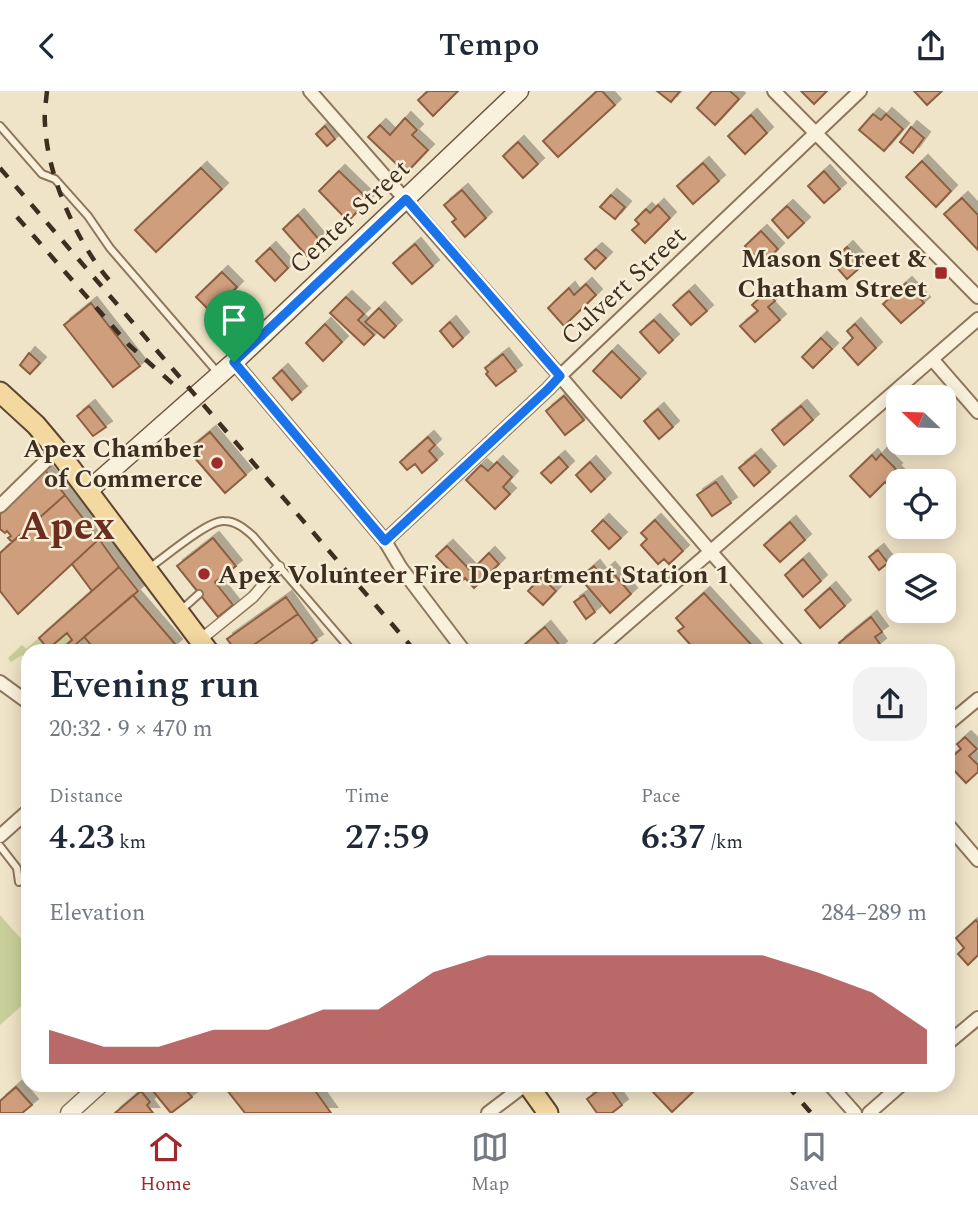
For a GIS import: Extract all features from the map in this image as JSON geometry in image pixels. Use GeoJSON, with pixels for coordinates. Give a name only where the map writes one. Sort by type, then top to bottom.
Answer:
{"type":"FeatureCollection","features":[{"type":"Feature","properties":{"kind":"main road","name":"Center Street"},"geometry":{"type":"LineString","coordinates":[[89,490],[234,362],[519,91]]}},
{"type":"Feature","properties":{"kind":"main road"},"geometry":{"type":"LineString","coordinates":[[0,392],[36,425],[57,450],[203,644]]}},
{"type":"Feature","properties":{"kind":"main road"},"geometry":{"type":"LineString","coordinates":[[532,1092],[548,1113]]}},
{"type":"Feature","properties":{"kind":"street"},"geometry":{"type":"LineString","coordinates":[[310,91],[792,644]]}},
{"type":"Feature","properties":{"kind":"street"},"geometry":{"type":"LineString","coordinates":[[774,91],[978,297]]}},
{"type":"Feature","properties":{"kind":"street","name":"Culvert Street"},"geometry":{"type":"LineString","coordinates":[[385,541],[860,91]]}},
{"type":"Feature","properties":{"kind":"street"},"geometry":{"type":"LineString","coordinates":[[604,644],[978,319]]}},
{"type":"Feature","properties":{"kind":"street"},"geometry":{"type":"LineString","coordinates":[[932,359],[978,412]]}},
{"type":"Feature","properties":{"kind":"street"},"geometry":{"type":"LineString","coordinates":[[234,362],[385,541],[401,568],[459,644]]}},
{"type":"Feature","properties":{"kind":"street"},"geometry":{"type":"LineString","coordinates":[[0,506],[57,450]]}},
{"type":"Feature","properties":{"kind":"street"},"geometry":{"type":"LineString","coordinates":[[206,644],[279,567]]}},
{"type":"Feature","properties":{"kind":"street"},"geometry":{"type":"LineString","coordinates":[[0,681],[21,698]]}},
{"type":"Feature","properties":{"kind":"street"},"geometry":{"type":"LineString","coordinates":[[955,719],[978,699]]}},
{"type":"Feature","properties":{"kind":"street"},"geometry":{"type":"LineString","coordinates":[[0,836],[21,817]]}},
{"type":"Feature","properties":{"kind":"street"},"geometry":{"type":"LineString","coordinates":[[955,833],[978,860]]}},
{"type":"Feature","properties":{"kind":"street"},"geometry":{"type":"LineString","coordinates":[[955,1037],[978,1018]]}},
{"type":"Feature","properties":{"kind":"street"},"geometry":{"type":"LineString","coordinates":[[69,1113],[92,1092]]}},
{"type":"Feature","properties":{"kind":"street"},"geometry":{"type":"LineString","coordinates":[[488,1113],[516,1092]]}},
{"type":"Feature","properties":{"kind":"street"},"geometry":{"type":"LineString","coordinates":[[836,1092],[855,1113]]}},
{"type":"Feature","properties":{"kind":"street"},"geometry":{"type":"LineString","coordinates":[[869,1113],[893,1092]]}},
{"type":"Feature","properties":{"kind":"lane"},"geometry":{"type":"LineString","coordinates":[[0,126],[42,174],[55,179],[88,216],[110,248],[220,374]]}},
{"type":"Feature","properties":{"kind":"lane"},"geometry":{"type":"LineString","coordinates":[[147,569],[220,521],[238,524],[346,644]]}},
{"type":"Feature","properties":{"kind":"lane"},"geometry":{"type":"LineString","coordinates":[[179,611],[199,594]]}},
{"type":"Feature","properties":{"kind":"lane"},"geometry":{"type":"LineString","coordinates":[[0,846],[17,868],[19,882]]}},
{"type":"Feature","properties":{"kind":"green space"},"geometry":{"type":"Polygon","coordinates":[[[67,633],[72,640],[68,644],[53,644],[67,633]]]}},
{"type":"Feature","properties":{"kind":"green space"},"geometry":{"type":"Polygon","coordinates":[[[39,638],[44,644],[32,644],[39,638]]]}},
{"type":"Feature","properties":{"kind":"green space"},"geometry":{"type":"Polygon","coordinates":[[[21,646],[21,656],[11,662],[8,658],[21,646]]]}},
{"type":"Feature","properties":{"kind":"green space"},"geometry":{"type":"Polygon","coordinates":[[[0,915],[21,939],[21,1006],[0,1025],[0,915]]]}},
{"type":"Feature","properties":{"kind":"building"},"geometry":{"type":"Polygon","coordinates":[[[428,91],[458,91],[433,116],[418,100],[428,91]]]}},
{"type":"Feature","properties":{"kind":"building"},"geometry":{"type":"Polygon","coordinates":[[[597,91],[602,91],[615,105],[558,157],[543,141],[597,91]]]}},
{"type":"Feature","properties":{"kind":"building"},"geometry":{"type":"Polygon","coordinates":[[[657,91],[680,91],[671,102],[657,91]]]}},
{"type":"Feature","properties":{"kind":"building"},"geometry":{"type":"Polygon","coordinates":[[[712,91],[730,91],[739,99],[715,125],[697,108],[712,91]]]}},
{"type":"Feature","properties":{"kind":"building"},"geometry":{"type":"Polygon","coordinates":[[[801,91],[827,91],[814,104],[801,91]]]}},
{"type":"Feature","properties":{"kind":"building"},"geometry":{"type":"Polygon","coordinates":[[[914,91],[942,91],[927,105],[914,91]]]}},
{"type":"Feature","properties":{"kind":"building"},"geometry":{"type":"Polygon","coordinates":[[[873,114],[881,120],[886,114],[903,129],[884,151],[859,130],[873,114]]]}},
{"type":"Feature","properties":{"kind":"building"},"geometry":{"type":"Polygon","coordinates":[[[751,115],[767,133],[745,154],[728,136],[751,115]]]}},
{"type":"Feature","properties":{"kind":"building"},"geometry":{"type":"Polygon","coordinates":[[[405,118],[417,130],[412,135],[428,150],[406,173],[368,137],[380,125],[390,135],[405,118]]]}},
{"type":"Feature","properties":{"kind":"building"},"geometry":{"type":"Polygon","coordinates":[[[325,126],[335,139],[327,146],[316,134],[325,126]]]}},
{"type":"Feature","properties":{"kind":"building"},"geometry":{"type":"Polygon","coordinates":[[[911,127],[924,138],[913,153],[900,142],[911,127]]]}},
{"type":"Feature","properties":{"kind":"building"},"geometry":{"type":"Polygon","coordinates":[[[518,142],[538,164],[523,178],[503,156],[518,142]]]}},
{"type":"Feature","properties":{"kind":"building"},"geometry":{"type":"Polygon","coordinates":[[[922,161],[951,191],[936,207],[906,177],[922,161]]]}},
{"type":"Feature","properties":{"kind":"building"},"geometry":{"type":"Polygon","coordinates":[[[703,163],[719,181],[693,204],[677,186],[703,163]]]}},
{"type":"Feature","properties":{"kind":"building"},"geometry":{"type":"Polygon","coordinates":[[[201,168],[222,189],[156,252],[135,230],[201,168]]]}},
{"type":"Feature","properties":{"kind":"building"},"geometry":{"type":"Polygon","coordinates":[[[339,171],[369,200],[348,221],[319,191],[339,171]]]}},
{"type":"Feature","properties":{"kind":"building"},"geometry":{"type":"Polygon","coordinates":[[[824,171],[840,189],[824,203],[808,186],[824,171]]]}},
{"type":"Feature","properties":{"kind":"building"},"geometry":{"type":"Polygon","coordinates":[[[462,190],[486,218],[465,237],[452,222],[456,219],[444,205],[462,190]]]}},
{"type":"Feature","properties":{"kind":"building"},"geometry":{"type":"Polygon","coordinates":[[[611,195],[625,207],[615,219],[600,207],[611,195]]]}},
{"type":"Feature","properties":{"kind":"building"},"geometry":{"type":"Polygon","coordinates":[[[962,198],[978,215],[978,250],[944,214],[962,198]]]}},
{"type":"Feature","properties":{"kind":"building"},"geometry":{"type":"Polygon","coordinates":[[[658,205],[670,218],[645,243],[632,230],[639,224],[635,220],[646,209],[650,213],[658,205]]]}},
{"type":"Feature","properties":{"kind":"building"},"geometry":{"type":"Polygon","coordinates":[[[787,206],[804,223],[788,238],[772,220],[787,206]]]}},
{"type":"Feature","properties":{"kind":"building"},"geometry":{"type":"Polygon","coordinates":[[[298,215],[322,243],[307,256],[283,229],[298,215]]]}},
{"type":"Feature","properties":{"kind":"building"},"geometry":{"type":"Polygon","coordinates":[[[761,231],[778,249],[763,264],[745,246],[761,231]]]}},
{"type":"Feature","properties":{"kind":"building"},"geometry":{"type":"Polygon","coordinates":[[[415,244],[433,266],[412,284],[393,263],[415,244]]]}},
{"type":"Feature","properties":{"kind":"building"},"geometry":{"type":"Polygon","coordinates":[[[847,247],[863,265],[847,279],[832,262],[847,247]]]}},
{"type":"Feature","properties":{"kind":"building"},"geometry":{"type":"Polygon","coordinates":[[[270,248],[288,268],[275,281],[256,261],[270,248]]]}},
{"type":"Feature","properties":{"kind":"building"},"geometry":{"type":"Polygon","coordinates":[[[596,249],[606,258],[595,269],[585,259],[596,249]]]}},
{"type":"Feature","properties":{"kind":"building"},"geometry":{"type":"Polygon","coordinates":[[[222,272],[237,287],[214,315],[196,297],[222,272]]]}},
{"type":"Feature","properties":{"kind":"building"},"geometry":{"type":"Polygon","coordinates":[[[906,283],[924,303],[901,323],[883,304],[906,283]]]}},
{"type":"Feature","properties":{"kind":"building"},"geometry":{"type":"Polygon","coordinates":[[[586,284],[596,295],[564,326],[548,308],[569,288],[574,295],[586,284]]]}},
{"type":"Feature","properties":{"kind":"building"},"geometry":{"type":"Polygon","coordinates":[[[689,291],[707,311],[691,325],[673,305],[689,291]]]}},
{"type":"Feature","properties":{"kind":"building"},"geometry":{"type":"Polygon","coordinates":[[[767,291],[775,301],[768,307],[780,320],[755,342],[740,326],[758,311],[752,305],[767,291]]]}},
{"type":"Feature","properties":{"kind":"building"},"geometry":{"type":"Polygon","coordinates":[[[346,297],[364,314],[358,320],[374,335],[364,345],[330,313],[346,297]]]}},
{"type":"Feature","properties":{"kind":"building"},"geometry":{"type":"Polygon","coordinates":[[[91,303],[140,366],[113,387],[64,325],[91,303]]]}},
{"type":"Feature","properties":{"kind":"building"},"geometry":{"type":"Polygon","coordinates":[[[379,308],[396,326],[384,338],[365,322],[379,308]]]}},
{"type":"Feature","properties":{"kind":"building"},"geometry":{"type":"Polygon","coordinates":[[[654,320],[673,340],[659,353],[640,332],[654,320]]]}},
{"type":"Feature","properties":{"kind":"building"},"geometry":{"type":"Polygon","coordinates":[[[450,322],[463,338],[453,347],[440,331],[450,322]]]}},
{"type":"Feature","properties":{"kind":"building"},"geometry":{"type":"Polygon","coordinates":[[[325,324],[342,342],[323,361],[306,343],[325,324]]]}},
{"type":"Feature","properties":{"kind":"building"},"geometry":{"type":"Polygon","coordinates":[[[855,324],[876,348],[858,365],[843,348],[853,338],[847,331],[855,324]]]}},
{"type":"Feature","properties":{"kind":"building"},"geometry":{"type":"Polygon","coordinates":[[[821,338],[832,349],[813,368],[802,357],[821,338]]]}},
{"type":"Feature","properties":{"kind":"building"},"geometry":{"type":"Polygon","coordinates":[[[612,351],[640,379],[621,398],[593,371],[612,351]]]}},
{"type":"Feature","properties":{"kind":"building"},"geometry":{"type":"Polygon","coordinates":[[[29,353],[40,363],[30,374],[20,365],[29,353]]]}},
{"type":"Feature","properties":{"kind":"building"},"geometry":{"type":"Polygon","coordinates":[[[503,354],[516,371],[496,386],[486,374],[488,372],[485,368],[503,354]]]}},
{"type":"Feature","properties":{"kind":"building"},"geometry":{"type":"Polygon","coordinates":[[[282,370],[301,392],[292,400],[273,378],[282,370]]]}},
{"type":"Feature","properties":{"kind":"building"},"geometry":{"type":"Polygon","coordinates":[[[564,396],[584,420],[565,435],[546,411],[564,396]]]}},
{"type":"Feature","properties":{"kind":"building"},"geometry":{"type":"Polygon","coordinates":[[[89,406],[106,427],[93,436],[77,416],[89,406]]]}},
{"type":"Feature","properties":{"kind":"building"},"geometry":{"type":"Polygon","coordinates":[[[801,406],[813,420],[784,445],[772,430],[801,406]]]}},
{"type":"Feature","properties":{"kind":"building"},"geometry":{"type":"Polygon","coordinates":[[[658,409],[673,427],[659,439],[644,421],[658,409]]]}},
{"type":"Feature","properties":{"kind":"building","name":"Apex Chamber of Commerce"},"geometry":{"type":"Polygon","coordinates":[[[210,432],[246,475],[225,493],[188,450],[210,432]]]}},
{"type":"Feature","properties":{"kind":"building"},"geometry":{"type":"Polygon","coordinates":[[[428,437],[435,445],[429,451],[437,460],[422,473],[415,464],[407,470],[400,462],[428,437]]]}},
{"type":"Feature","properties":{"kind":"building"},"geometry":{"type":"Polygon","coordinates":[[[881,454],[896,469],[886,469],[886,483],[870,497],[850,476],[872,455],[876,460],[881,454]]]}},
{"type":"Feature","properties":{"kind":"building"},"geometry":{"type":"Polygon","coordinates":[[[755,455],[770,472],[754,486],[739,468],[755,455]]]}},
{"type":"Feature","properties":{"kind":"building"},"geometry":{"type":"Polygon","coordinates":[[[559,457],[568,467],[551,483],[541,473],[559,457]]]}},
{"type":"Feature","properties":{"kind":"building"},"geometry":{"type":"Polygon","coordinates":[[[497,462],[512,477],[503,487],[510,494],[495,509],[466,480],[481,465],[488,471],[497,462]]]}},
{"type":"Feature","properties":{"kind":"building"},"geometry":{"type":"Polygon","coordinates":[[[590,462],[605,479],[591,492],[576,475],[590,462]]]}},
{"type":"Feature","properties":{"kind":"building"},"geometry":{"type":"Polygon","coordinates":[[[45,470],[65,495],[12,542],[7,531],[5,533],[0,529],[0,514],[45,470]]]}},
{"type":"Feature","properties":{"kind":"building"},"geometry":{"type":"Polygon","coordinates":[[[716,482],[731,503],[712,516],[697,495],[716,482]]]}},
{"type":"Feature","properties":{"kind":"building"},"geometry":{"type":"Polygon","coordinates":[[[65,495],[99,539],[18,614],[0,591],[0,553],[65,495]]]}},
{"type":"Feature","properties":{"kind":"building"},"geometry":{"type":"Polygon","coordinates":[[[603,520],[621,538],[609,549],[592,531],[603,520]]]}},
{"type":"Feature","properties":{"kind":"building"},"geometry":{"type":"Polygon","coordinates":[[[655,520],[683,551],[669,564],[664,559],[658,564],[641,545],[647,539],[641,533],[655,520]]]}},
{"type":"Feature","properties":{"kind":"building"},"geometry":{"type":"Polygon","coordinates":[[[790,522],[805,540],[780,562],[764,545],[790,522]]]}},
{"type":"Feature","properties":{"kind":"building","name":"Apex Volunteer Fire Department Station 1"},"geometry":{"type":"Polygon","coordinates":[[[213,538],[236,566],[215,582],[233,605],[218,617],[177,566],[213,538]]]}},
{"type":"Feature","properties":{"kind":"building"},"geometry":{"type":"Polygon","coordinates":[[[99,539],[119,567],[92,591],[72,564],[99,539]]]}},
{"type":"Feature","properties":{"kind":"building"},"geometry":{"type":"Polygon","coordinates":[[[447,546],[471,571],[489,553],[499,564],[474,588],[465,578],[461,582],[436,556],[447,546]]]}},
{"type":"Feature","properties":{"kind":"building"},"geometry":{"type":"Polygon","coordinates":[[[878,550],[886,565],[879,570],[869,557],[878,550]]]}},
{"type":"Feature","properties":{"kind":"building"},"geometry":{"type":"Polygon","coordinates":[[[803,559],[821,581],[803,597],[785,575],[803,559]]]}},
{"type":"Feature","properties":{"kind":"building"},"geometry":{"type":"Polygon","coordinates":[[[594,566],[601,575],[609,568],[631,594],[610,613],[580,578],[594,566]]]}},
{"type":"Feature","properties":{"kind":"building"},"geometry":{"type":"Polygon","coordinates":[[[119,567],[138,591],[76,644],[68,644],[72,640],[67,633],[54,644],[44,644],[39,638],[119,567]]]}},
{"type":"Feature","properties":{"kind":"building"},"geometry":{"type":"Polygon","coordinates":[[[541,577],[556,591],[543,605],[528,591],[541,577]]]}},
{"type":"Feature","properties":{"kind":"building"},"geometry":{"type":"Polygon","coordinates":[[[830,588],[845,606],[820,628],[805,610],[830,588]]]}},
{"type":"Feature","properties":{"kind":"building"},"geometry":{"type":"Polygon","coordinates":[[[704,593],[751,644],[690,644],[678,631],[684,627],[676,618],[704,593]]]}},
{"type":"Feature","properties":{"kind":"building"},"geometry":{"type":"Polygon","coordinates":[[[133,595],[175,644],[90,644],[84,637],[133,595]]]}},
{"type":"Feature","properties":{"kind":"building"},"geometry":{"type":"Polygon","coordinates":[[[584,595],[595,612],[586,619],[574,602],[584,595]]]}},
{"type":"Feature","properties":{"kind":"building"},"geometry":{"type":"Polygon","coordinates":[[[286,597],[298,614],[255,644],[231,644],[227,639],[286,597]]]}},
{"type":"Feature","properties":{"kind":"building"},"geometry":{"type":"Polygon","coordinates":[[[298,614],[317,640],[311,644],[255,644],[298,614]]]}},
{"type":"Feature","properties":{"kind":"building"},"geometry":{"type":"Polygon","coordinates":[[[871,617],[882,632],[875,637],[880,644],[839,643],[871,617]]]}},
{"type":"Feature","properties":{"kind":"building"},"geometry":{"type":"Polygon","coordinates":[[[545,627],[559,644],[525,644],[545,627]]]}},
{"type":"Feature","properties":{"kind":"building"},"geometry":{"type":"Polygon","coordinates":[[[965,737],[977,749],[969,756],[978,765],[978,772],[966,783],[955,771],[955,754],[961,749],[957,744],[965,737]]]}},
{"type":"Feature","properties":{"kind":"building"},"geometry":{"type":"Polygon","coordinates":[[[976,920],[978,955],[968,965],[958,954],[964,948],[956,938],[976,920]]]}},
{"type":"Feature","properties":{"kind":"building"},"geometry":{"type":"Polygon","coordinates":[[[16,1087],[32,1105],[22,1113],[0,1113],[0,1101],[16,1087]]]}},
{"type":"Feature","properties":{"kind":"building"},"geometry":{"type":"Polygon","coordinates":[[[142,1092],[150,1102],[147,1105],[153,1113],[115,1113],[142,1092]]]}},
{"type":"Feature","properties":{"kind":"building"},"geometry":{"type":"Polygon","coordinates":[[[154,1092],[188,1092],[192,1097],[171,1113],[154,1092]]]}},
{"type":"Feature","properties":{"kind":"building"},"geometry":{"type":"Polygon","coordinates":[[[228,1092],[316,1092],[331,1113],[245,1113],[228,1092]]]}},
{"type":"Feature","properties":{"kind":"building"},"geometry":{"type":"Polygon","coordinates":[[[596,1092],[613,1092],[622,1105],[612,1113],[597,1113],[587,1099],[596,1092]]]}},
{"type":"Feature","properties":{"kind":"building"},"geometry":{"type":"Polygon","coordinates":[[[653,1092],[693,1092],[672,1112],[653,1092]]]}},
{"type":"Feature","properties":{"kind":"railway"},"geometry":{"type":"LineString","coordinates":[[47,91],[47,144],[57,185],[85,246],[109,280]]}},
{"type":"Feature","properties":{"kind":"railway"},"geometry":{"type":"LineString","coordinates":[[0,168],[409,644]]}},
{"type":"Feature","properties":{"kind":"railway"},"geometry":{"type":"LineString","coordinates":[[17,217],[129,345],[181,391]]}},
{"type":"Feature","properties":{"kind":"railway"},"geometry":{"type":"LineString","coordinates":[[793,1092],[811,1113]]}},
{"type":"Feature","properties":{"kind":"place","name":"Mason Street & Chatham Street"},"geometry":{"type":"Point","coordinates":[941,273]}},
{"type":"Feature","properties":{"kind":"place","name":"Apex Chamber of Commerce"},"geometry":{"type":"Point","coordinates":[217,463]}},
{"type":"Feature","properties":{"kind":"place","name":"Apex Volunteer Fire Department Station 1"},"geometry":{"type":"Point","coordinates":[204,574]}},
{"type":"Feature","properties":{"kind":"district","name":"Apex"},"geometry":{"type":"Point","coordinates":[67,525]}},
{"type":"Feature","properties":{"kind":"route"},"geometry":{"type":"LineString","coordinates":[[406,199],[560,376],[385,541],[234,362],[406,199]]}}]}
